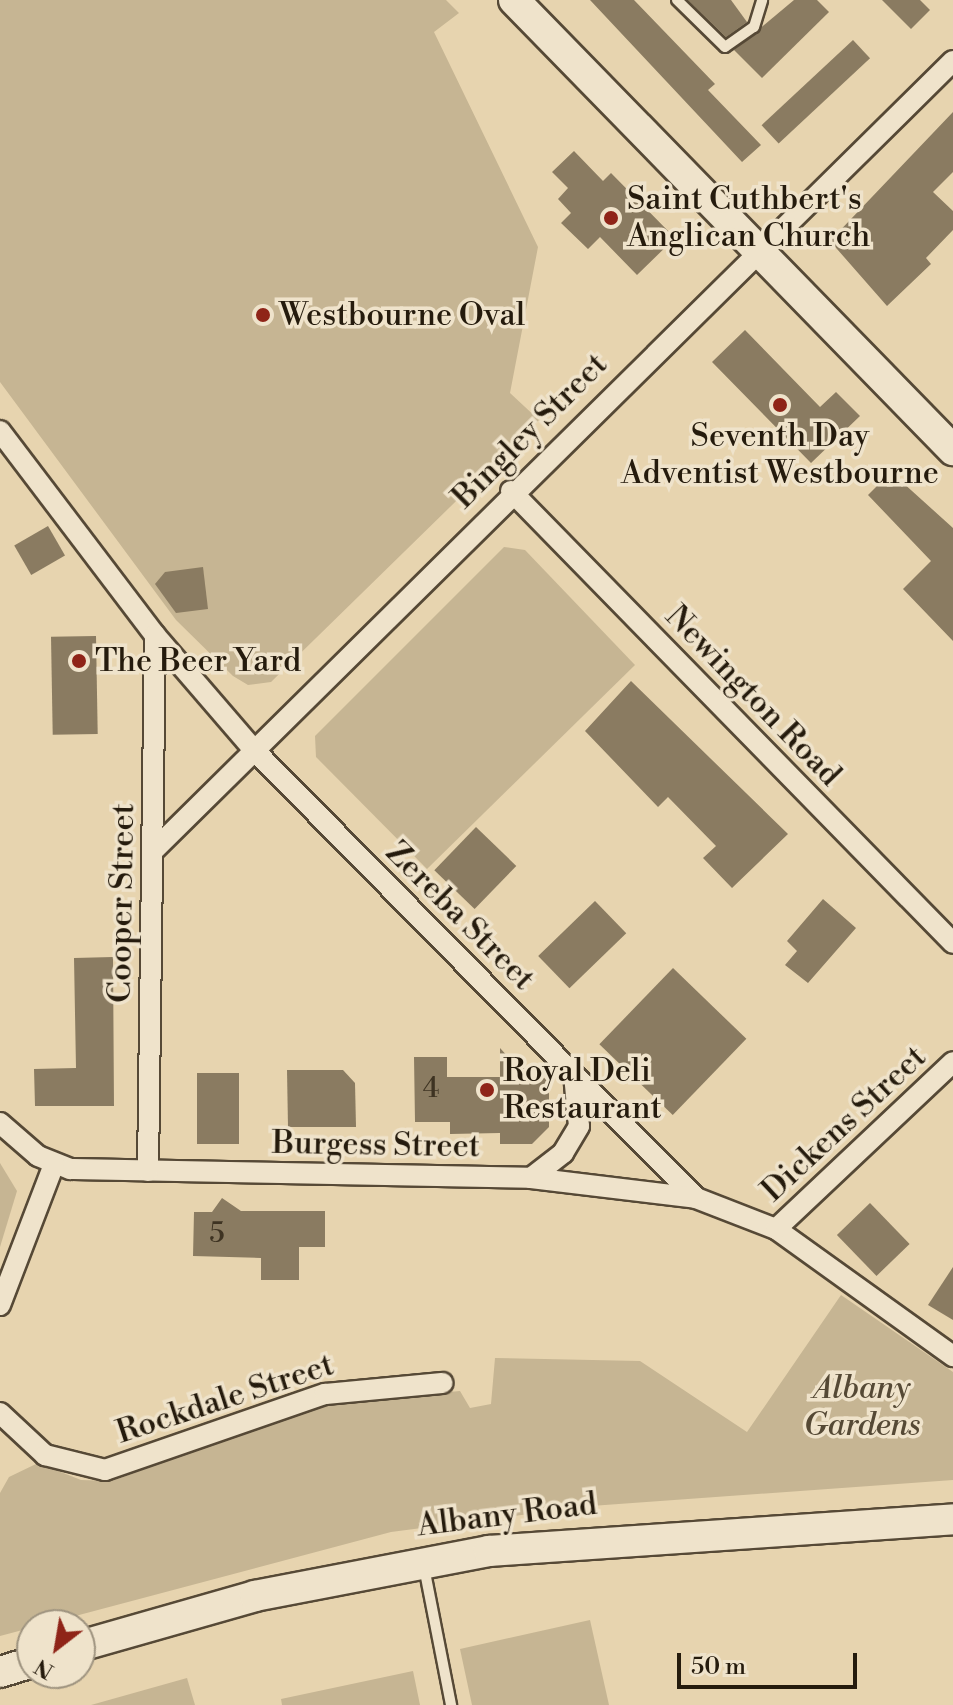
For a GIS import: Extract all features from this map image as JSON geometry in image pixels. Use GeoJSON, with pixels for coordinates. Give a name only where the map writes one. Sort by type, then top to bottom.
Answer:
{"type":"FeatureCollection","features":[{"type":"Feature","properties":{"kind":"main road"},"geometry":{"type":"LineString","coordinates":[[514,0],[953,450]]}},
{"type":"Feature","properties":{"kind":"main road","name":"Albany Road"},"geometry":{"type":"LineString","coordinates":[[96,1641],[255,1596],[423,1561],[609,1539],[953,1519]]}},
{"type":"Feature","properties":{"kind":"street","name":"Bingley Street"},"geometry":{"type":"LineString","coordinates":[[154,850],[511,491],[953,61]]}},
{"type":"Feature","properties":{"kind":"street","name":"Zereba Street"},"geometry":{"type":"LineString","coordinates":[[0,431],[155,635],[254,750],[696,1198],[776,1229],[953,1356]]}},
{"type":"Feature","properties":{"kind":"street","name":"Newington Road"},"geometry":{"type":"LineString","coordinates":[[511,491],[953,943]]}},
{"type":"Feature","properties":{"kind":"street","name":"Cooper Street"},"geometry":{"type":"LineString","coordinates":[[148,1171],[155,635]]}},
{"type":"Feature","properties":{"kind":"street","name":"Dickens Street"},"geometry":{"type":"LineString","coordinates":[[776,1229],[953,1062]]}},
{"type":"Feature","properties":{"kind":"street"},"geometry":{"type":"LineString","coordinates":[[531,1178],[563,1153],[579,1126],[573,1072]]}},
{"type":"Feature","properties":{"kind":"street"},"geometry":{"type":"LineString","coordinates":[[0,1123],[54,1164],[0,1305]]}},
{"type":"Feature","properties":{"kind":"street","name":"Burgess Street"},"geometry":{"type":"LineString","coordinates":[[54,1164],[148,1171],[531,1178],[696,1198]]}},
{"type":"Feature","properties":{"kind":"street","name":"Rockdale Street"},"geometry":{"type":"LineString","coordinates":[[0,1413],[45,1455],[75,1468],[105,1470],[325,1394],[442,1383]]}},
{"type":"Feature","properties":{"kind":"lane"},"geometry":{"type":"LineString","coordinates":[[677,0],[725,47],[754,27],[762,0]]}},
{"type":"Feature","properties":{"kind":"lane"},"geometry":{"type":"LineString","coordinates":[[423,1561],[451,1705]]}},
{"type":"Feature","properties":{"kind":"green space","name":"Westbourne Oval"},"geometry":{"type":"Polygon","coordinates":[[[0,0],[446,0],[459,13],[434,32],[538,247],[510,393],[539,420],[271,682],[248,685],[233,676],[176,620],[0,382],[0,0]]]}},
{"type":"Feature","properties":{"kind":"green space"},"geometry":{"type":"Polygon","coordinates":[[[504,547],[525,550],[635,665],[427,869],[316,757],[315,736],[504,547]]]}},
{"type":"Feature","properties":{"kind":"green space"},"geometry":{"type":"Polygon","coordinates":[[[0,1163],[17,1191],[0,1247],[0,1163]]]}},
{"type":"Feature","properties":{"kind":"green space","name":"Albany Gardens"},"geometry":{"type":"Polygon","coordinates":[[[841,1295],[953,1372],[953,1480],[591,1506],[391,1532],[96,1610],[16,1609],[16,1632],[0,1636],[0,1493],[9,1477],[38,1463],[81,1480],[112,1481],[327,1403],[460,1391],[470,1408],[491,1404],[495,1358],[640,1361],[747,1432],[841,1295]]]}},
{"type":"Feature","properties":{"kind":"green space"},"geometry":{"type":"Polygon","coordinates":[[[590,1620],[609,1705],[472,1705],[460,1649],[590,1620]]]}},
{"type":"Feature","properties":{"kind":"green space"},"geometry":{"type":"Polygon","coordinates":[[[413,1671],[420,1705],[282,1705],[281,1699],[413,1671]]]}},
{"type":"Feature","properties":{"kind":"green space"},"geometry":{"type":"Polygon","coordinates":[[[187,1678],[195,1705],[91,1705],[187,1678]]]}},
{"type":"Feature","properties":{"kind":"building"},"geometry":{"type":"Polygon","coordinates":[[[590,0],[634,0],[715,84],[708,90],[761,145],[742,162],[590,0]]]}},
{"type":"Feature","properties":{"kind":"building"},"geometry":{"type":"Polygon","coordinates":[[[688,0],[731,0],[747,22],[726,37],[688,0]]]}},
{"type":"Feature","properties":{"kind":"building"},"geometry":{"type":"Polygon","coordinates":[[[794,0],[817,0],[829,12],[762,78],[734,50],[794,0]]]}},
{"type":"Feature","properties":{"kind":"building"},"geometry":{"type":"Polygon","coordinates":[[[882,0],[920,0],[930,10],[911,29],[882,0]]]}},
{"type":"Feature","properties":{"kind":"building"},"geometry":{"type":"Polygon","coordinates":[[[853,40],[870,58],[779,144],[762,125],[853,40]]]}},
{"type":"Feature","properties":{"kind":"building"},"geometry":{"type":"Polygon","coordinates":[[[953,112],[953,172],[933,192],[953,211],[953,230],[926,258],[931,264],[887,306],[830,241],[953,112]]]}},
{"type":"Feature","properties":{"kind":"building","name":"Saint Cuthbert's Anglican Church"},"geometry":{"type":"Polygon","coordinates":[[[574,151],[603,181],[611,173],[675,238],[637,275],[600,237],[588,249],[561,223],[571,213],[558,199],[568,188],[552,172],[574,151]]]}},
{"type":"Feature","properties":{"kind":"building","name":"Seventh Day Adventist Westbourne"},"geometry":{"type":"Polygon","coordinates":[[[745,330],[820,407],[836,392],[860,416],[811,463],[712,362],[745,330]]]}},
{"type":"Feature","properties":{"kind":"building"},"geometry":{"type":"Polygon","coordinates":[[[891,472],[953,528],[953,641],[903,589],[931,561],[868,495],[891,472]]]}},
{"type":"Feature","properties":{"kind":"building"},"geometry":{"type":"Polygon","coordinates":[[[48,526],[65,555],[31,575],[14,546],[48,526]]]}},
{"type":"Feature","properties":{"kind":"building"},"geometry":{"type":"Polygon","coordinates":[[[203,567],[208,609],[176,613],[155,584],[165,572],[203,567]]]}},
{"type":"Feature","properties":{"kind":"building"},"geometry":{"type":"Polygon","coordinates":[[[96,636],[98,734],[53,735],[51,637],[96,636]]]}},
{"type":"Feature","properties":{"kind":"building"},"geometry":{"type":"Polygon","coordinates":[[[631,681],[788,834],[732,888],[703,858],[716,846],[668,797],[658,807],[585,731],[631,681]]]}},
{"type":"Feature","properties":{"kind":"building"},"geometry":{"type":"Polygon","coordinates":[[[476,827],[516,866],[475,909],[434,870],[476,827]]]}},
{"type":"Feature","properties":{"kind":"building"},"geometry":{"type":"Polygon","coordinates":[[[823,899],[856,928],[808,983],[785,965],[797,951],[787,941],[823,899]]]}},
{"type":"Feature","properties":{"kind":"building"},"geometry":{"type":"Polygon","coordinates":[[[595,901],[626,933],[569,988],[538,956],[595,901]]]}},
{"type":"Feature","properties":{"kind":"building"},"geometry":{"type":"Polygon","coordinates":[[[113,957],[114,1106],[35,1106],[34,1069],[76,1068],[74,958],[113,957]]]}},
{"type":"Feature","properties":{"kind":"building"},"geometry":{"type":"Polygon","coordinates":[[[673,968],[746,1039],[673,1115],[599,1044],[673,968]]]}},
{"type":"Feature","properties":{"kind":"building"},"geometry":{"type":"Polygon","coordinates":[[[500,1048],[518,1068],[532,1068],[549,1082],[549,1127],[532,1144],[500,1144],[500,1133],[450,1134],[450,1122],[415,1122],[414,1057],[447,1057],[447,1077],[500,1077],[500,1048]]]}},
{"type":"Feature","properties":{"kind":"building"},"geometry":{"type":"Polygon","coordinates":[[[287,1070],[343,1070],[355,1083],[356,1127],[288,1127],[287,1070]]]}},
{"type":"Feature","properties":{"kind":"building"},"geometry":{"type":"Polygon","coordinates":[[[197,1073],[239,1073],[239,1144],[197,1144],[197,1073]]]}},
{"type":"Feature","properties":{"kind":"building"},"geometry":{"type":"Polygon","coordinates":[[[222,1198],[241,1211],[325,1211],[325,1247],[299,1247],[299,1280],[261,1280],[261,1258],[193,1256],[194,1212],[212,1212],[222,1198]]]}},
{"type":"Feature","properties":{"kind":"building"},"geometry":{"type":"Polygon","coordinates":[[[870,1203],[910,1244],[877,1276],[837,1235],[870,1203]]]}},
{"type":"Feature","properties":{"kind":"building"},"geometry":{"type":"Polygon","coordinates":[[[953,1267],[953,1320],[928,1305],[953,1267]]]}},
{"type":"Feature","properties":{"kind":"place","name":"Saint Cuthbert's Anglican Church"},"geometry":{"type":"Point","coordinates":[611,218]}},
{"type":"Feature","properties":{"kind":"place","name":"Westbourne Oval"},"geometry":{"type":"Point","coordinates":[263,315]}},
{"type":"Feature","properties":{"kind":"place","name":"Seventh Day Adventist Westbourne"},"geometry":{"type":"Point","coordinates":[780,405]}},
{"type":"Feature","properties":{"kind":"place","name":"The Beer Yard"},"geometry":{"type":"Point","coordinates":[79,661]}},
{"type":"Feature","properties":{"kind":"place","name":"Royal Deli Restaurant"},"geometry":{"type":"Point","coordinates":[487,1090]}}]}
